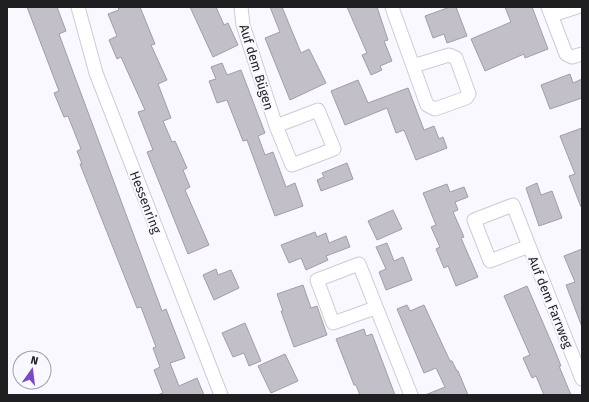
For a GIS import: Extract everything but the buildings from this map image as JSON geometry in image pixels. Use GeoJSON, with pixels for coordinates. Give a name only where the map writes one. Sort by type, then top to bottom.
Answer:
{"type":"FeatureCollection","features":[{"type":"Feature","properties":{"kind":"street","name":"Hessenring"},"geometry":{"type":"LineString","coordinates":[[78,7],[96,73],[221,395]]}},
{"type":"Feature","properties":{"kind":"street","name":"Auf dem Bügen"},"geometry":{"type":"LineString","coordinates":[[241,7],[244,25],[276,126],[292,165],[334,149],[318,110],[276,126]]}},
{"type":"Feature","properties":{"kind":"street"},"geometry":{"type":"LineString","coordinates":[[392,7],[413,66],[427,105],[434,109],[466,98],[469,94],[456,58],[449,55],[413,66]]}},
{"type":"Feature","properties":{"kind":"street"},"geometry":{"type":"LineString","coordinates":[[577,7],[550,11],[566,54],[572,57],[582,54]]}},
{"type":"Feature","properties":{"kind":"street","name":"Auf dem Farrweg"},"geometry":{"type":"LineString","coordinates":[[528,246],[490,261],[474,220],[513,205],[582,379]]}},
{"type":"Feature","properties":{"kind":"street"},"geometry":{"type":"LineString","coordinates":[[375,308],[333,323],[317,280],[359,264],[375,308],[411,395]]}}]}
